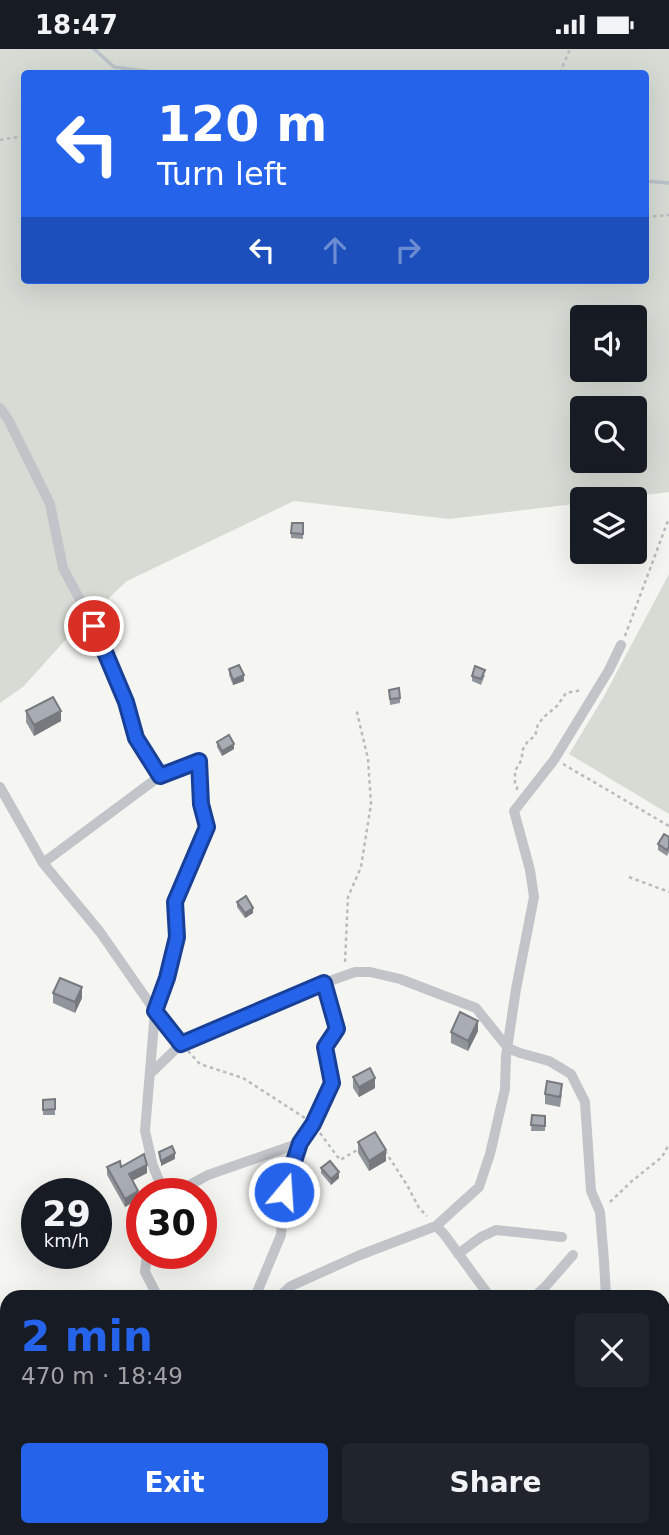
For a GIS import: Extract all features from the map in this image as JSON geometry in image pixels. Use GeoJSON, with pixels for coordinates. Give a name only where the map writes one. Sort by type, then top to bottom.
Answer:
{"type":"FeatureCollection","features":[{"type":"Feature","properties":{"kind":"street"},"geometry":{"type":"LineString","coordinates":[[0,408],[50,504],[63,568],[94,626],[126,702],[136,738],[160,776]]}},
{"type":"Feature","properties":{"kind":"street"},"geometry":{"type":"LineString","coordinates":[[287,1290],[360,1255],[436,1226],[479,1187],[490,1154],[505,1089],[506,1056],[516,989],[534,897],[530,870],[514,811],[557,756],[621,645]]}},
{"type":"Feature","properties":{"kind":"street"},"geometry":{"type":"LineString","coordinates":[[43,863],[160,776],[199,761],[201,804],[207,827],[175,902],[177,937],[155,1011],[145,1131],[158,1178]]}},
{"type":"Feature","properties":{"kind":"street"},"geometry":{"type":"LineString","coordinates":[[0,787],[43,863],[100,932],[181,1044]]}},
{"type":"Feature","properties":{"kind":"street"},"geometry":{"type":"LineString","coordinates":[[150,1074],[181,1044],[355,972],[370,972],[400,979],[476,1008],[508,1048],[549,1061],[570,1074],[585,1102],[591,1191],[600,1212],[606,1290]]}},
{"type":"Feature","properties":{"kind":"street"},"geometry":{"type":"LineString","coordinates":[[258,1290],[281,1235],[284,1192],[300,1143],[313,1124],[332,1083],[325,1047],[337,1029],[324,983]]}},
{"type":"Feature","properties":{"kind":"street"},"geometry":{"type":"LineString","coordinates":[[202,1178],[300,1143]]}},
{"type":"Feature","properties":{"kind":"street"},"geometry":{"type":"LineString","coordinates":[[436,1226],[485,1290]]}},
{"type":"Feature","properties":{"kind":"street"},"geometry":{"type":"LineString","coordinates":[[458,1254],[496,1230],[562,1237]]}},
{"type":"Feature","properties":{"kind":"street"},"geometry":{"type":"LineString","coordinates":[[542,1290],[573,1255]]}},
{"type":"Feature","properties":{"kind":"street"},"geometry":{"type":"LineString","coordinates":[[145,1269],[154,1290]]}},
{"type":"Feature","properties":{"kind":"path"},"geometry":{"type":"LineString","coordinates":[[561,70],[570,49]]}},
{"type":"Feature","properties":{"kind":"path"},"geometry":{"type":"LineString","coordinates":[[0,139],[21,136]]}},
{"type":"Feature","properties":{"kind":"path"},"geometry":{"type":"LineString","coordinates":[[649,217],[669,215]]}},
{"type":"Feature","properties":{"kind":"path"},"geometry":{"type":"LineString","coordinates":[[621,645],[669,518]]}},
{"type":"Feature","properties":{"kind":"path"},"geometry":{"type":"LineString","coordinates":[[519,806],[515,802],[515,771],[522,759],[522,751],[535,736],[538,724],[566,693],[580,691],[601,682]]}},
{"type":"Feature","properties":{"kind":"path"},"geometry":{"type":"LineString","coordinates":[[344,976],[348,897],[361,867],[371,804],[368,759],[356,708]]}},
{"type":"Feature","properties":{"kind":"path"},"geometry":{"type":"LineString","coordinates":[[557,756],[562,763],[669,826]]}},
{"type":"Feature","properties":{"kind":"path"},"geometry":{"type":"LineString","coordinates":[[629,877],[669,892]]}},
{"type":"Feature","properties":{"kind":"path"},"geometry":{"type":"LineString","coordinates":[[662,1157],[669,1144]]}},
{"type":"Feature","properties":{"kind":"path"},"geometry":{"type":"LineString","coordinates":[[600,1212],[632,1181],[669,1153]]}},
{"type":"Feature","properties":{"kind":"shaded area"},"geometry":{"type":"Polygon","coordinates":[[[0,49],[669,49],[669,492],[647,495],[647,487],[570,487],[570,505],[449,519],[294,501],[127,581],[70,635],[23,687],[0,703],[0,49]]]}},
{"type":"Feature","properties":{"kind":"shaded area"},"geometry":{"type":"Polygon","coordinates":[[[669,574],[669,814],[569,754],[603,698],[669,574]]]}},
{"type":"Feature","properties":{"kind":"building"},"geometry":{"type":"Polygon","coordinates":[[[292,523],[303,523],[303,534],[291,533],[292,523]]]}},
{"type":"Feature","properties":{"kind":"building"},"geometry":{"type":"Polygon","coordinates":[[[239,665],[244,675],[233,680],[229,669],[239,665]]]}},
{"type":"Feature","properties":{"kind":"building"},"geometry":{"type":"Polygon","coordinates":[[[475,666],[485,670],[481,679],[472,676],[475,666]]]}},
{"type":"Feature","properties":{"kind":"building"},"geometry":{"type":"Polygon","coordinates":[[[399,688],[400,698],[390,699],[389,690],[399,688]]]}},
{"type":"Feature","properties":{"kind":"building"},"geometry":{"type":"Polygon","coordinates":[[[53,697],[61,711],[34,725],[26,711],[53,697]]]}},
{"type":"Feature","properties":{"kind":"building"},"geometry":{"type":"Polygon","coordinates":[[[229,735],[234,744],[222,751],[217,742],[229,735]]]}},
{"type":"Feature","properties":{"kind":"building"},"geometry":{"type":"Polygon","coordinates":[[[664,834],[669,837],[667,850],[658,844],[664,834]]]}},
{"type":"Feature","properties":{"kind":"building"},"geometry":{"type":"Polygon","coordinates":[[[246,896],[253,908],[245,913],[237,902],[246,896]]]}},
{"type":"Feature","properties":{"kind":"building"},"geometry":{"type":"Polygon","coordinates":[[[60,978],[82,987],[75,1002],[53,993],[60,978]]]}},
{"type":"Feature","properties":{"kind":"building"},"geometry":{"type":"Polygon","coordinates":[[[460,1012],[478,1021],[468,1041],[451,1032],[460,1012]]]}},
{"type":"Feature","properties":{"kind":"building"},"geometry":{"type":"Polygon","coordinates":[[[370,1068],[375,1078],[359,1087],[353,1077],[370,1068]]]}},
{"type":"Feature","properties":{"kind":"building"},"geometry":{"type":"Polygon","coordinates":[[[547,1081],[562,1084],[560,1097],[545,1094],[547,1081]]]}},
{"type":"Feature","properties":{"kind":"building"},"geometry":{"type":"Polygon","coordinates":[[[55,1099],[55,1109],[43,1110],[43,1100],[55,1099]]]}},
{"type":"Feature","properties":{"kind":"building"},"geometry":{"type":"Polygon","coordinates":[[[532,1115],[545,1116],[545,1126],[531,1125],[532,1115]]]}},
{"type":"Feature","properties":{"kind":"building"},"geometry":{"type":"Polygon","coordinates":[[[375,1132],[386,1150],[369,1161],[358,1142],[375,1132]]]}},
{"type":"Feature","properties":{"kind":"building"},"geometry":{"type":"Polygon","coordinates":[[[172,1146],[175,1153],[161,1161],[159,1152],[172,1146]]]}},
{"type":"Feature","properties":{"kind":"building"},"geometry":{"type":"Polygon","coordinates":[[[144,1154],[147,1165],[129,1174],[131,1178],[126,1178],[125,1199],[107,1167],[120,1161],[121,1167],[144,1154]]]}},
{"type":"Feature","properties":{"kind":"building"},"geometry":{"type":"Polygon","coordinates":[[[330,1161],[339,1172],[331,1179],[321,1168],[330,1161]]]}},
{"type":"Feature","properties":{"kind":"waterway"},"geometry":{"type":"LineString","coordinates":[[94,49],[114,67],[137,70]]}},
{"type":"Feature","properties":{"kind":"waterway"},"geometry":{"type":"LineString","coordinates":[[649,181],[669,183]]}},
{"type":"Feature","properties":{"kind":"route"},"geometry":{"type":"LineString","coordinates":[[94,626],[126,702],[136,738],[160,776],[199,761],[201,804],[207,827],[175,902],[177,937],[155,1011],[181,1044],[324,983],[337,1029],[325,1047],[332,1083],[313,1124],[300,1143],[284,1192]]}}]}
